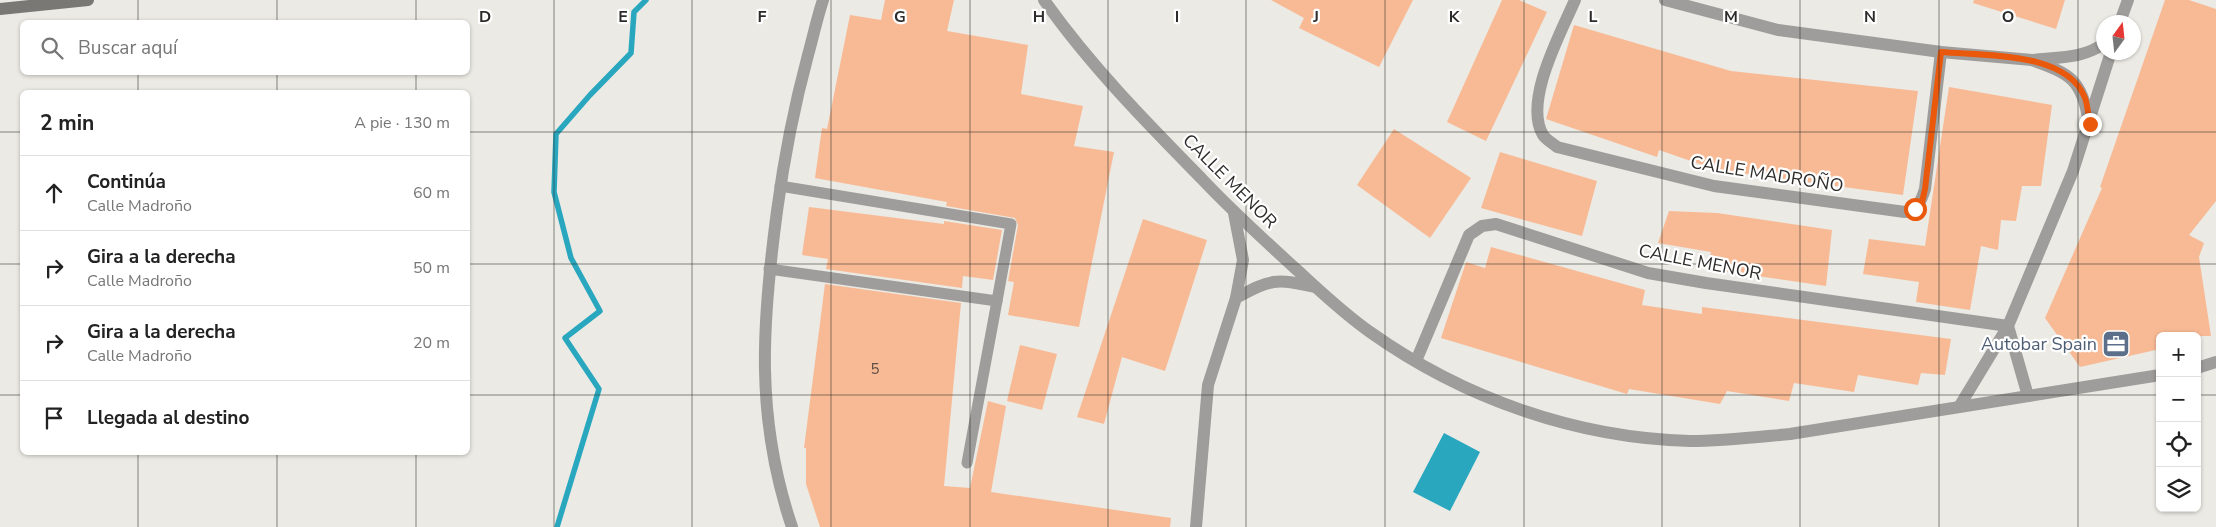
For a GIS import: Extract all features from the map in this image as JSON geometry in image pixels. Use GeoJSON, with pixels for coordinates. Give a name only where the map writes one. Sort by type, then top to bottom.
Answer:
{"type":"FeatureCollection","features":[{"type":"Feature","properties":{"kind":"main road"},"geometry":{"type":"LineString","coordinates":[[0,9],[88,0]]}},
{"type":"Feature","properties":{"kind":"street"},"geometry":{"type":"LineString","coordinates":[[792,527],[779,489],[769,438],[764,386],[764,330],[769,270],[790,122],[823,0]]}},
{"type":"Feature","properties":{"kind":"street","name":"CALLE MENOR"},"geometry":{"type":"LineString","coordinates":[[1044,0],[1114,90],[1234,213],[1316,287],[1369,331],[1416,361],[1478,393],[1532,415],[1585,429],[1638,437],[1690,441],[1739,439],[1790,434],[2156,377]]}},
{"type":"Feature","properties":{"kind":"street","name":"CALLE MADROÑO"},"geometry":{"type":"LineString","coordinates":[[1575,0],[1543,79],[1538,102],[1537,120],[1543,136],[1558,147],[1714,186],[1904,212],[1915,209],[1922,202],[1925,189],[1941,52]]}},
{"type":"Feature","properties":{"kind":"street"},"geometry":{"type":"LineString","coordinates":[[1665,0],[1778,30],[1941,52],[2032,60],[2076,55],[2096,48]]}},
{"type":"Feature","properties":{"kind":"street"},"geometry":{"type":"LineString","coordinates":[[2123,15],[2128,0]]}},
{"type":"Feature","properties":{"kind":"street"},"geometry":{"type":"LineString","coordinates":[[2032,60],[2064,71],[2085,97],[2090,124]]}},
{"type":"Feature","properties":{"kind":"street"},"geometry":{"type":"LineString","coordinates":[[1959,407],[2008,326],[2073,172],[2090,124],[2109,60]]}},
{"type":"Feature","properties":{"kind":"street"},"geometry":{"type":"LineString","coordinates":[[1196,527],[1208,385],[1236,298],[1242,260],[1234,213]]}},
{"type":"Feature","properties":{"kind":"street","name":"CALLE MENOR"},"geometry":{"type":"LineString","coordinates":[[1416,361],[1469,235],[1482,226],[1496,224],[1648,273],[2008,326]]}},
{"type":"Feature","properties":{"kind":"street"},"geometry":{"type":"LineString","coordinates":[[1236,298],[1266,282],[1291,282],[1316,287]]}},
{"type":"Feature","properties":{"kind":"street"},"geometry":{"type":"LineString","coordinates":[[2008,326],[2028,396]]}},
{"type":"Feature","properties":{"kind":"street"},"geometry":{"type":"LineString","coordinates":[[2201,367],[2216,362]]}},
{"type":"Feature","properties":{"kind":"lane"},"geometry":{"type":"LineString","coordinates":[[780,186],[1011,224],[967,463]]}},
{"type":"Feature","properties":{"kind":"lane"},"geometry":{"type":"LineString","coordinates":[[769,270],[997,301]]}},
{"type":"Feature","properties":{"kind":"water"},"geometry":{"type":"Polygon","coordinates":[[[1444,433],[1480,452],[1450,511],[1413,492],[1444,433]]]}},
{"type":"Feature","properties":{"kind":"building"},"geometry":{"type":"Polygon","coordinates":[[[885,0],[954,0],[947,31],[1028,45],[1021,94],[1083,106],[1074,146],[1114,152],[1079,327],[1008,315],[1014,282],[1008,281],[1018,225],[1015,218],[946,206],[947,202],[815,178],[822,128],[827,129],[850,15],[881,20],[885,0]]]}},
{"type":"Feature","properties":{"kind":"building"},"geometry":{"type":"Polygon","coordinates":[[[1271,0],[1413,0],[1379,67],[1299,28],[1304,18],[1271,0]]]}},
{"type":"Feature","properties":{"kind":"building"},"geometry":{"type":"Polygon","coordinates":[[[1502,0],[1519,0],[1547,12],[1486,141],[1447,122],[1502,0]]]}},
{"type":"Feature","properties":{"kind":"building"},"geometry":{"type":"Polygon","coordinates":[[[1974,0],[2065,0],[2056,29],[1973,3],[1974,0]]]}},
{"type":"Feature","properties":{"kind":"building"},"geometry":{"type":"Polygon","coordinates":[[[2165,0],[2189,0],[2216,9],[2216,201],[2189,235],[2204,243],[2199,257],[2211,336],[2201,336],[2201,332],[2156,332],[2156,350],[2080,367],[2045,318],[2102,188],[2100,187],[2165,0]]]}},
{"type":"Feature","properties":{"kind":"building"},"geometry":{"type":"Polygon","coordinates":[[[1574,25],[1731,71],[1918,91],[1903,195],[1717,170],[1659,150],[1657,157],[1546,119],[1574,25]]]}},
{"type":"Feature","properties":{"kind":"building"},"geometry":{"type":"Polygon","coordinates":[[[1949,87],[2052,105],[2041,186],[2022,186],[2016,221],[2001,220],[1998,250],[1981,246],[1970,310],[1916,302],[1919,282],[1863,274],[1869,239],[1925,246],[1949,87]]]}},
{"type":"Feature","properties":{"kind":"building"},"geometry":{"type":"Polygon","coordinates":[[[1394,129],[1471,178],[1430,238],[1357,185],[1394,129]]]}},
{"type":"Feature","properties":{"kind":"building"},"geometry":{"type":"Polygon","coordinates":[[[1500,152],[1597,181],[1582,236],[1481,208],[1500,152]]]}},
{"type":"Feature","properties":{"kind":"building"},"geometry":{"type":"Polygon","coordinates":[[[809,207],[944,224],[944,221],[1002,230],[993,280],[963,276],[962,288],[826,269],[828,259],[802,255],[809,207]]]}},
{"type":"Feature","properties":{"kind":"building"},"geometry":{"type":"Polygon","coordinates":[[[1669,211],[1717,213],[1832,230],[1826,286],[1708,269],[1711,252],[1658,243],[1669,211]]]}},
{"type":"Feature","properties":{"kind":"building"},"geometry":{"type":"Polygon","coordinates":[[[1143,219],[1207,240],[1165,371],[1122,357],[1104,424],[1077,417],[1143,219]]]}},
{"type":"Feature","properties":{"kind":"building"},"geometry":{"type":"Polygon","coordinates":[[[1491,247],[1645,290],[1642,305],[1702,314],[1702,307],[1951,339],[1945,375],[1921,373],[1918,385],[1858,375],[1854,392],[1794,383],[1789,401],[1727,391],[1720,404],[1629,389],[1627,394],[1441,338],[1466,262],[1485,268],[1491,247]]]}},
{"type":"Feature","properties":{"kind":"building"},"geometry":{"type":"Polygon","coordinates":[[[825,284],[961,303],[944,486],[970,488],[988,401],[1006,406],[991,492],[1171,518],[1170,527],[820,527],[806,484],[806,448],[804,448],[825,284]]]}},
{"type":"Feature","properties":{"kind":"building"},"geometry":{"type":"Polygon","coordinates":[[[1020,345],[1057,354],[1042,410],[1007,401],[1020,345]]]}},
{"type":"Feature","properties":{"kind":"waterway"},"geometry":{"type":"LineString","coordinates":[[557,527],[599,389],[565,338],[600,311],[571,258],[554,192],[556,134],[590,95],[631,53],[634,12],[646,0]]}},
{"type":"Feature","properties":{"kind":"place","name":"Autobar Spain"},"geometry":{"type":"Point","coordinates":[2116,344]}},
{"type":"Feature","properties":{"kind":"route"},"geometry":{"type":"LineString","coordinates":[[1915,209],[1922,202],[1925,189],[1941,52],[2032,60],[2064,71],[2085,97],[2090,124]]}}]}
